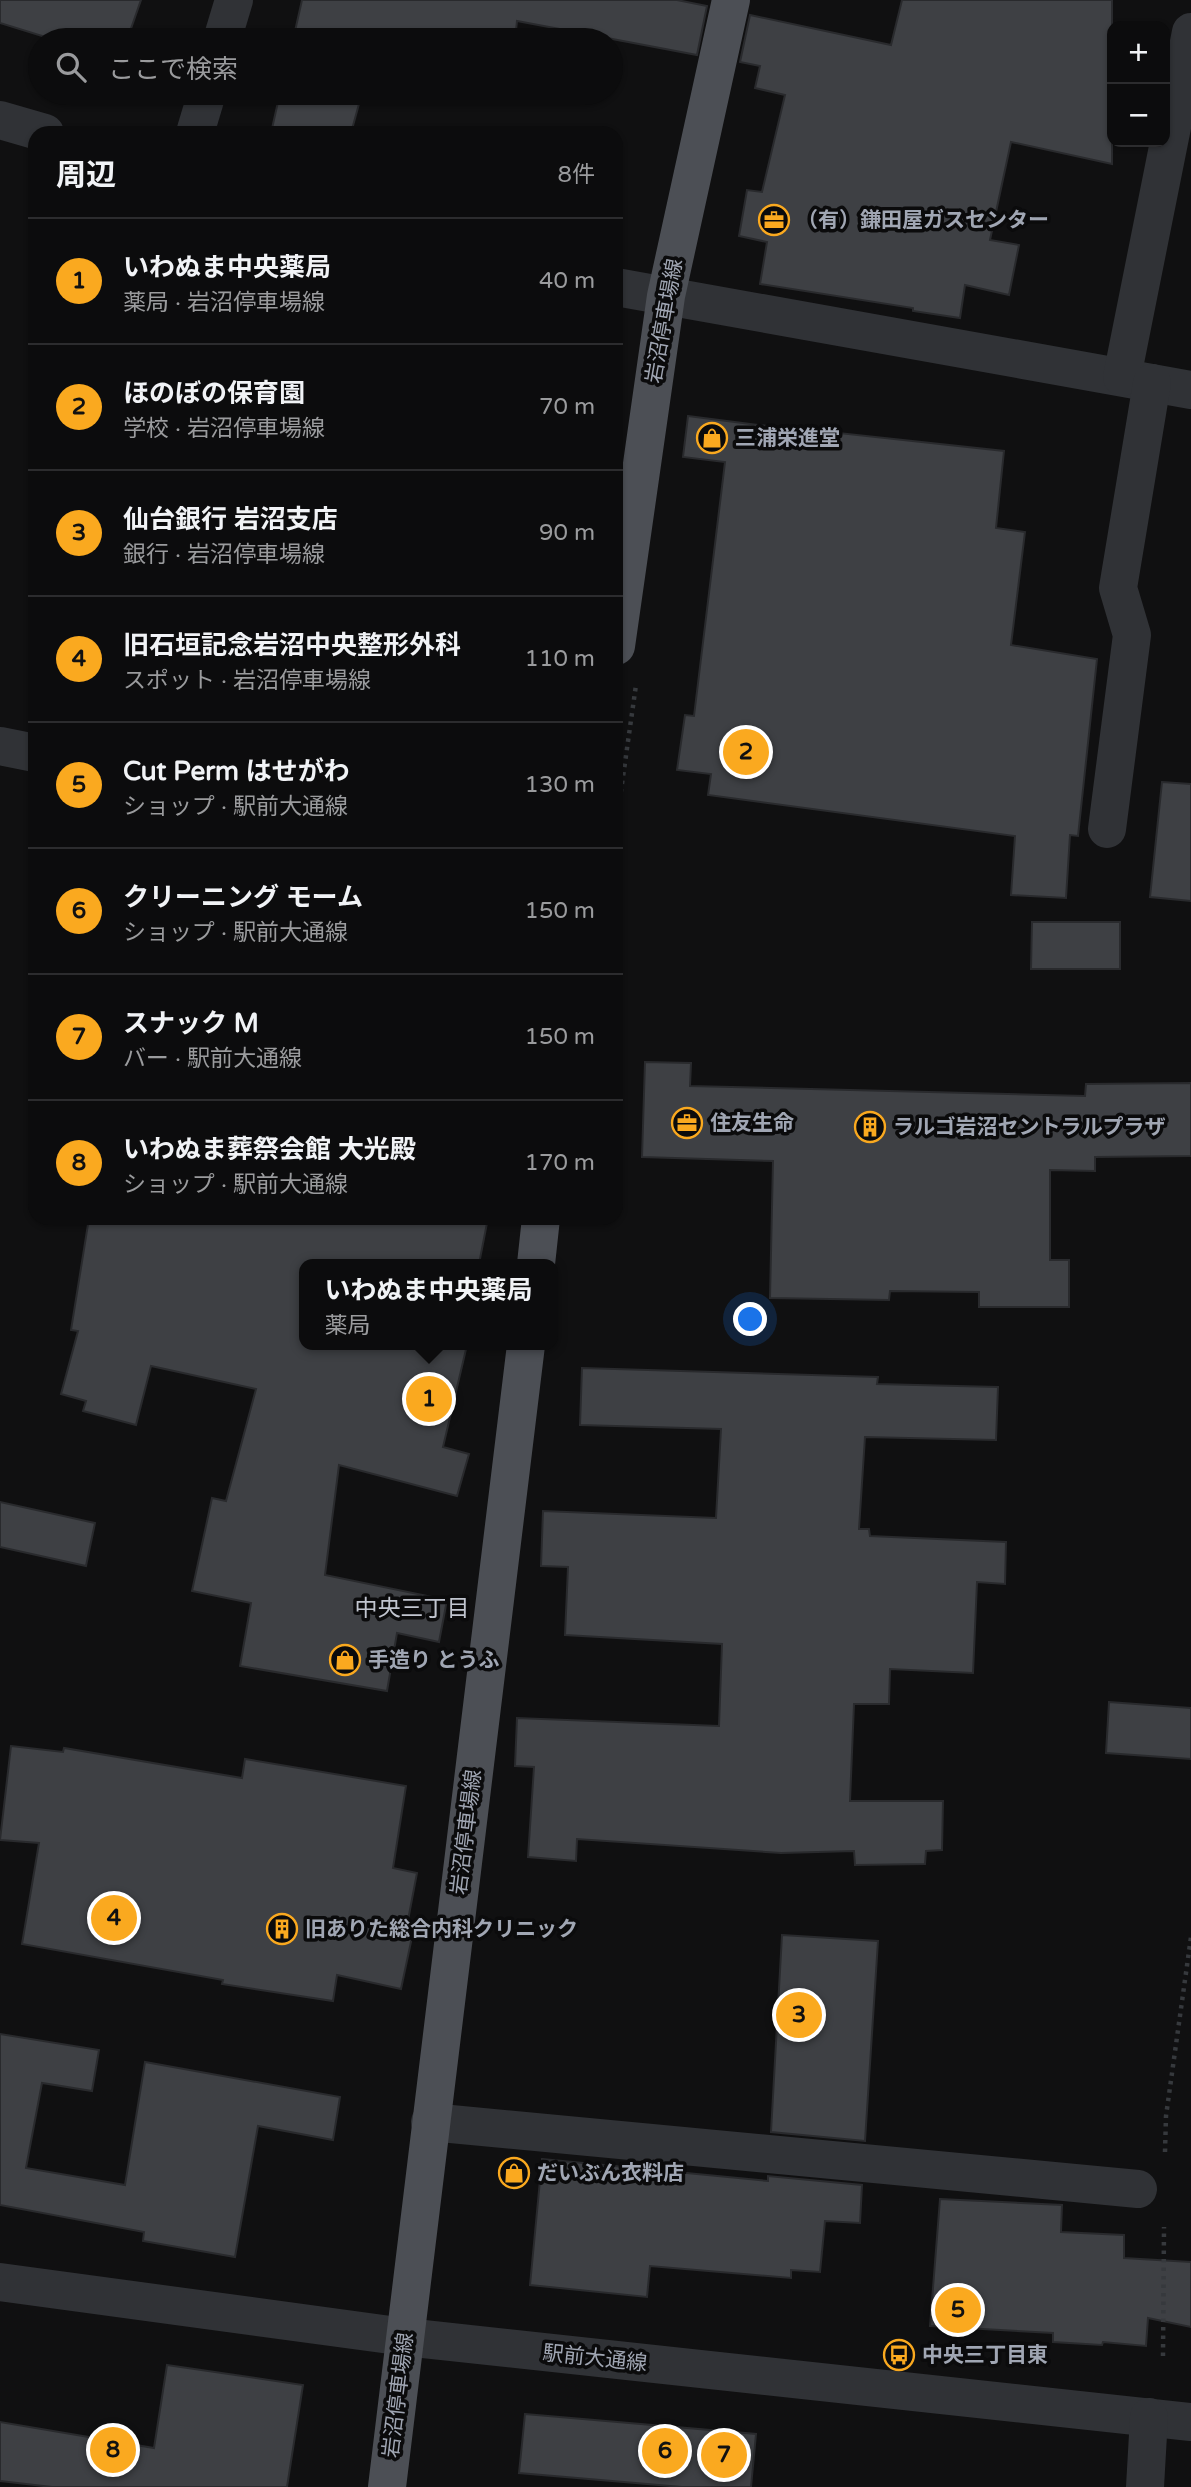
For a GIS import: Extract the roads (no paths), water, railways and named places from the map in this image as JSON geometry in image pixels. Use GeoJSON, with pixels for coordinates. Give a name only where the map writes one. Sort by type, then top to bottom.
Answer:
{"type":"FeatureCollection","features":[{"type":"Feature","properties":{"kind":"main road","name":"岩沼停車場線"},"geometry":{"type":"LineString","coordinates":[[623,597],[666,296],[731,0]]}},
{"type":"Feature","properties":{"kind":"main road"},"geometry":{"type":"LineString","coordinates":[[537,1259],[540,1225]]}},
{"type":"Feature","properties":{"kind":"main road","name":"岩沼停車場線"},"geometry":{"type":"LineString","coordinates":[[387,2487],[525,1350]]}},
{"type":"Feature","properties":{"kind":"street"},"geometry":{"type":"LineString","coordinates":[[226,28],[234,0]]}},
{"type":"Feature","properties":{"kind":"street"},"geometry":{"type":"LineString","coordinates":[[1107,829],[1132,635],[1118,588],[1137,380],[1191,32]]}},
{"type":"Feature","properties":{"kind":"street"},"geometry":{"type":"LineString","coordinates":[[197,126],[203,105]]}},
{"type":"Feature","properties":{"kind":"street"},"geometry":{"type":"LineString","coordinates":[[0,120],[28,128]]}},
{"type":"Feature","properties":{"kind":"street"},"geometry":{"type":"LineString","coordinates":[[623,288],[1191,390]]}},
{"type":"Feature","properties":{"kind":"street"},"geometry":{"type":"LineString","coordinates":[[0,746],[28,751]]}},
{"type":"Feature","properties":{"kind":"street"},"geometry":{"type":"LineString","coordinates":[[430,2122],[1138,2189]]}},
{"type":"Feature","properties":{"kind":"street","name":"駅前大通線"},"geometry":{"type":"LineString","coordinates":[[0,2282],[405,2337],[1191,2422]]}},
{"type":"Feature","properties":{"kind":"street"},"geometry":{"type":"LineString","coordinates":[[1145,2487],[1149,2417]]}},
{"type":"Feature","properties":{"kind":"place","name":"（有）鎌田屋ガスセンター"},"geometry":{"type":"Point","coordinates":[774,220]}},
{"type":"Feature","properties":{"kind":"place","name":"三浦栄進堂"},"geometry":{"type":"Point","coordinates":[712,438]}},
{"type":"Feature","properties":{"kind":"place","name":"ほのぼの保育園"},"geometry":{"type":"Point","coordinates":[746,752]}},
{"type":"Feature","properties":{"kind":"place","name":"住友生命"},"geometry":{"type":"Point","coordinates":[687,1123]}},
{"type":"Feature","properties":{"kind":"place","name":"ラルゴ岩沼セントラルプラザ"},"geometry":{"type":"Point","coordinates":[870,1127]}},
{"type":"Feature","properties":{"kind":"place","name":"いわぬま中央薬局"},"geometry":{"type":"Point","coordinates":[429,1399]}},
{"type":"Feature","properties":{"kind":"place","name":"手造り とうふ"},"geometry":{"type":"Point","coordinates":[345,1660]}},
{"type":"Feature","properties":{"kind":"place","name":"旧石垣記念岩沼中央整形外科"},"geometry":{"type":"Point","coordinates":[114,1918]}},
{"type":"Feature","properties":{"kind":"place","name":"旧ありた総合内科クリニック"},"geometry":{"type":"Point","coordinates":[282,1929]}},
{"type":"Feature","properties":{"kind":"place","name":"仙台銀行 岩沼支店"},"geometry":{"type":"Point","coordinates":[799,2015]}},
{"type":"Feature","properties":{"kind":"place","name":"だいぶん衣料店"},"geometry":{"type":"Point","coordinates":[514,2173]}},
{"type":"Feature","properties":{"kind":"place","name":"Cut Perm はせがわ"},"geometry":{"type":"Point","coordinates":[958,2310]}},
{"type":"Feature","properties":{"kind":"place","name":"中央三丁目東"},"geometry":{"type":"Point","coordinates":[899,2355]}},
{"type":"Feature","properties":{"kind":"place","name":"いわぬま葬祭会館 大光殿"},"geometry":{"type":"Point","coordinates":[113,2450]}},
{"type":"Feature","properties":{"kind":"place","name":"クリーニング モーム"},"geometry":{"type":"Point","coordinates":[665,2451]}},
{"type":"Feature","properties":{"kind":"place","name":"スナック M"},"geometry":{"type":"Point","coordinates":[724,2455]}},
{"type":"Feature","properties":{"kind":"district","name":"中央三丁目"},"geometry":{"type":"Point","coordinates":[412,1608]}}]}
